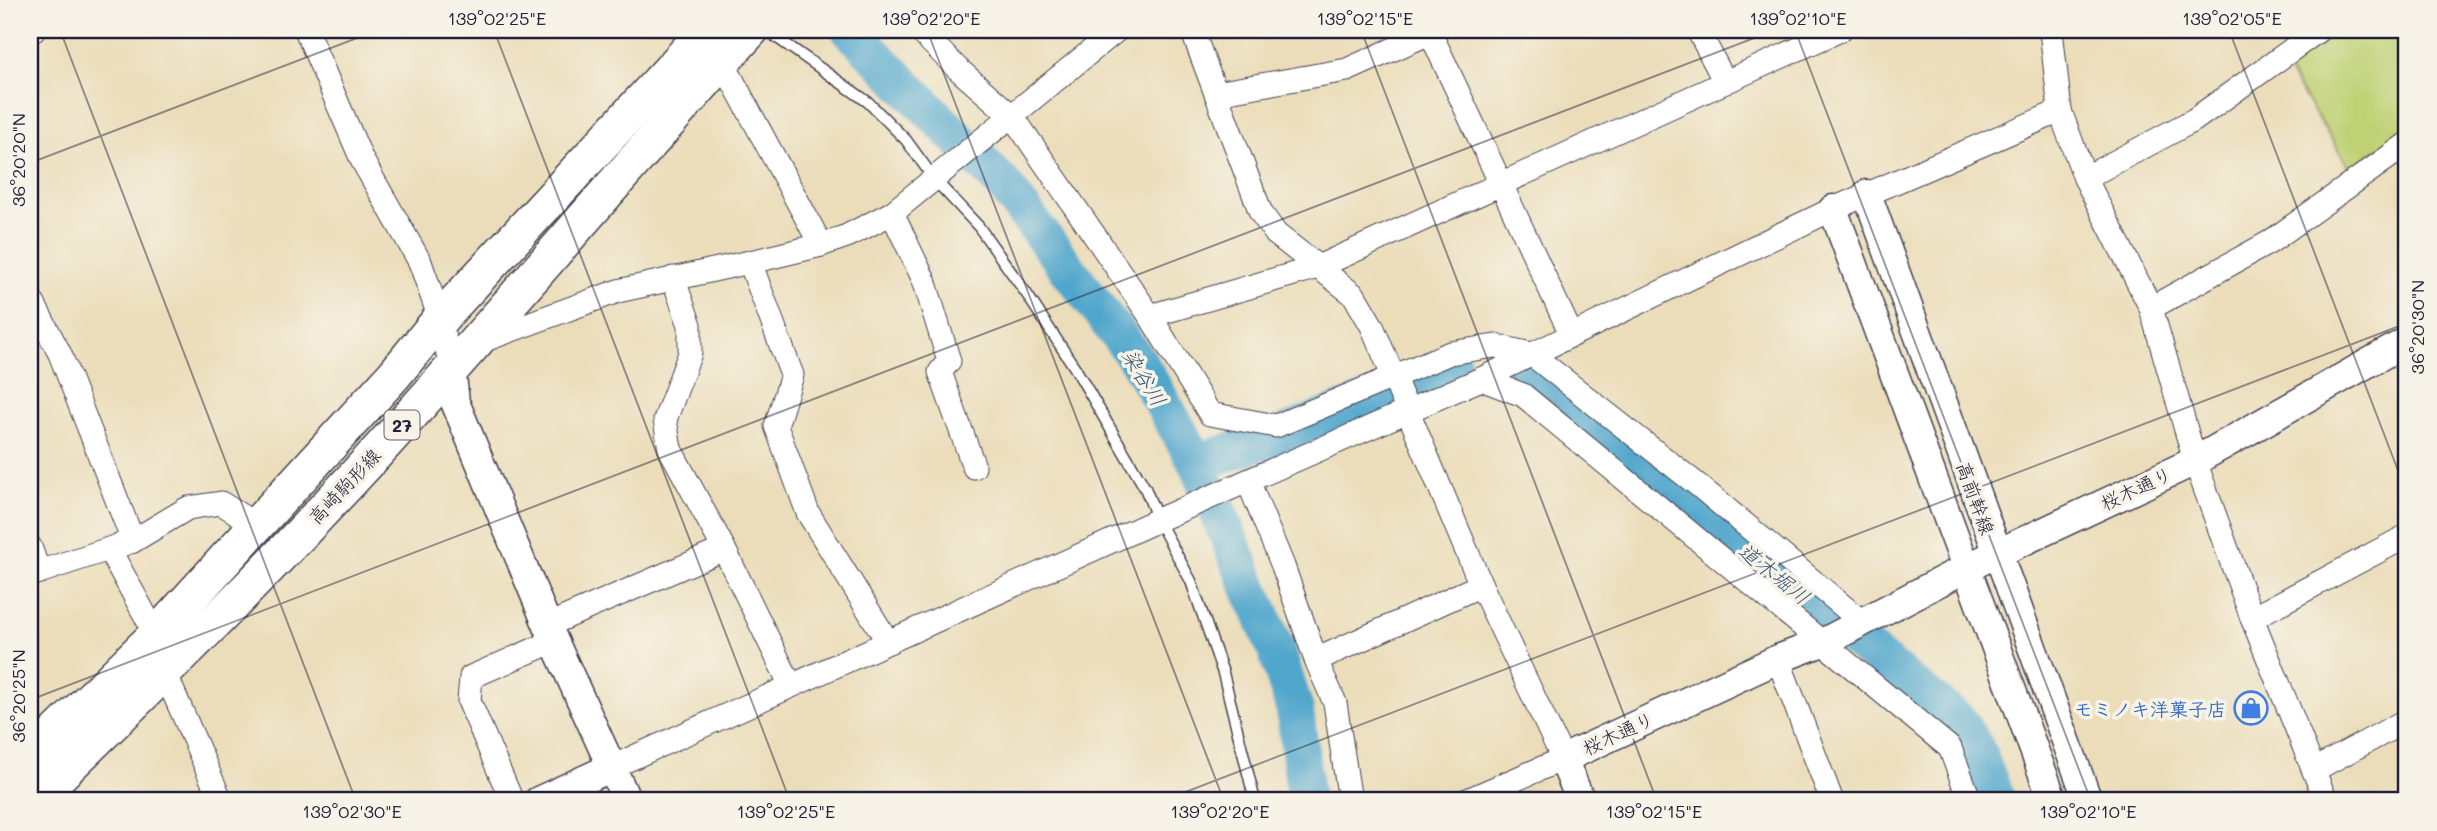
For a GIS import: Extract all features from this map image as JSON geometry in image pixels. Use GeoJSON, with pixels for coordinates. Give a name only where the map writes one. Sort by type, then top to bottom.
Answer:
{"type":"FeatureCollection","features":[{"type":"Feature","properties":{"kind":"main road","name":"高崎駒形線"},"geometry":{"type":"LineString","coordinates":[[30,758],[156,635],[394,375],[440,318],[707,30]]}},
{"type":"Feature","properties":{"kind":"main road","name":"高崎駒形線"},"geometry":{"type":"LineString","coordinates":[[33,801],[219,619],[407,419],[751,30]]}},
{"type":"Feature","properties":{"kind":"street"},"geometry":{"type":"LineString","coordinates":[[306,30],[362,160],[420,262],[440,318],[462,356],[455,402],[551,633],[627,801]]}},
{"type":"Feature","properties":{"kind":"street"},"geometry":{"type":"LineString","coordinates":[[919,30],[1008,120],[1150,316],[1210,414],[1276,426],[1400,392],[1481,379],[1833,209],[2060,111]]}},
{"type":"Feature","properties":{"kind":"street"},"geometry":{"type":"LineString","coordinates":[[462,356],[618,291],[821,245],[846,236],[892,213],[1117,30]]}},
{"type":"Feature","properties":{"kind":"street"},"geometry":{"type":"LineString","coordinates":[[1192,30],[1261,214],[1276,234],[1354,295],[1372,326],[1481,585],[1581,801]]}},
{"type":"Feature","properties":{"kind":"street"},"geometry":{"type":"LineString","coordinates":[[1698,30],[1725,82]]}},
{"type":"Feature","properties":{"kind":"street"},"geometry":{"type":"LineString","coordinates":[[1150,316],[1318,267],[1840,30]]}},
{"type":"Feature","properties":{"kind":"street"},"geometry":{"type":"LineString","coordinates":[[2052,30],[2060,111],[2085,178],[2151,308],[2195,461],[2252,618],[2326,801]]}},
{"type":"Feature","properties":{"kind":"street"},"geometry":{"type":"LineString","coordinates":[[2085,178],[2194,120],[2319,30]]}},
{"type":"Feature","properties":{"kind":"street"},"geometry":{"type":"LineString","coordinates":[[1216,93],[1347,70],[1432,31],[1571,334]]}},
{"type":"Feature","properties":{"kind":"street"},"geometry":{"type":"LineString","coordinates":[[722,61],[821,245]]}},
{"type":"Feature","properties":{"kind":"street"},"geometry":{"type":"LineString","coordinates":[[2151,308],[2270,242],[2407,144]]}},
{"type":"Feature","properties":{"kind":"street","name":"高前幹線"},"geometry":{"type":"LineString","coordinates":[[1867,194],[2088,801]]}},
{"type":"Feature","properties":{"kind":"street","name":"高前幹線"},"geometry":{"type":"LineString","coordinates":[[1833,209],[2053,801]]}},
{"type":"Feature","properties":{"kind":"street"},"geometry":{"type":"LineString","coordinates":[[892,213],[924,281],[948,361],[940,372],[974,467]]}},
{"type":"Feature","properties":{"kind":"street"},"geometry":{"type":"LineString","coordinates":[[750,262],[792,375],[776,426],[807,513],[888,642]]}},
{"type":"Feature","properties":{"kind":"street"},"geometry":{"type":"LineString","coordinates":[[673,278],[690,325],[690,353],[665,420],[670,449],[724,549],[791,686]]}},
{"type":"Feature","properties":{"kind":"street"},"geometry":{"type":"LineString","coordinates":[[30,297],[60,354],[132,541]]}},
{"type":"Feature","properties":{"kind":"street","name":"桜木通り"},"geometry":{"type":"LineString","coordinates":[[1563,759],[1778,659],[1824,641],[1965,568],[2195,461],[2407,341]]}},
{"type":"Feature","properties":{"kind":"street"},"geometry":{"type":"LineString","coordinates":[[538,801],[1243,482],[1400,392],[1450,353],[1495,346],[1531,354],[1679,469],[1860,623]]}},
{"type":"Feature","properties":{"kind":"street"},"geometry":{"type":"LineString","coordinates":[[1481,379],[1523,395],[1824,641],[1950,748],[1970,801]]}},
{"type":"Feature","properties":{"kind":"street"},"geometry":{"type":"LineString","coordinates":[[1243,482],[1283,566],[1335,703],[1350,801]]}},
{"type":"Feature","properties":{"kind":"street"},"geometry":{"type":"LineString","coordinates":[[30,547],[35,574],[132,541],[188,508],[221,503],[256,525]]}},
{"type":"Feature","properties":{"kind":"street"},"geometry":{"type":"LineString","coordinates":[[2252,618],[2407,536]]}},
{"type":"Feature","properties":{"kind":"street"},"geometry":{"type":"LineString","coordinates":[[512,801],[469,701],[471,677],[551,633],[724,549]]}},
{"type":"Feature","properties":{"kind":"street"},"geometry":{"type":"LineString","coordinates":[[109,550],[156,635]]}},
{"type":"Feature","properties":{"kind":"street"},"geometry":{"type":"LineString","coordinates":[[1317,660],[1481,585]]}},
{"type":"Feature","properties":{"kind":"street"},"geometry":{"type":"LineString","coordinates":[[1778,659],[1832,801]]}},
{"type":"Feature","properties":{"kind":"street"},"geometry":{"type":"LineString","coordinates":[[165,673],[221,801]]}},
{"type":"Feature","properties":{"kind":"street"},"geometry":{"type":"LineString","coordinates":[[2314,770],[2406,723]]}},
{"type":"Feature","properties":{"kind":"street"},"geometry":{"type":"LineString","coordinates":[[1465,801],[1563,759]]}},
{"type":"Feature","properties":{"kind":"lane"},"geometry":{"type":"LineString","coordinates":[[765,30],[868,102],[906,140],[979,228],[1075,368],[1164,517],[1191,582],[1223,673],[1255,801]]}},
{"type":"Feature","properties":{"kind":"green space"},"geometry":{"type":"Polygon","coordinates":[[[2334,30],[2407,30],[2407,129],[2350,168],[2284,65],[2334,30]]]}},
{"type":"Feature","properties":{"kind":"waterway","name":"染谷川"},"geometry":{"type":"LineString","coordinates":[[850,30],[1003,184],[1138,361],[1197,463],[1276,649],[1295,710],[1306,801]]}},
{"type":"Feature","properties":{"kind":"waterway","name":"道木堀川"},"geometry":{"type":"LineString","coordinates":[[1197,463],[1273,438],[1454,367]]}},
{"type":"Feature","properties":{"kind":"waterway","name":"道木堀川"},"geometry":{"type":"LineString","coordinates":[[1520,373],[1533,377],[1959,721],[1976,749],[1997,801]]}},
{"type":"Feature","properties":{"kind":"place","name":"モミノキ洋菓子店"},"geometry":{"type":"Point","coordinates":[2251,708]}}]}
